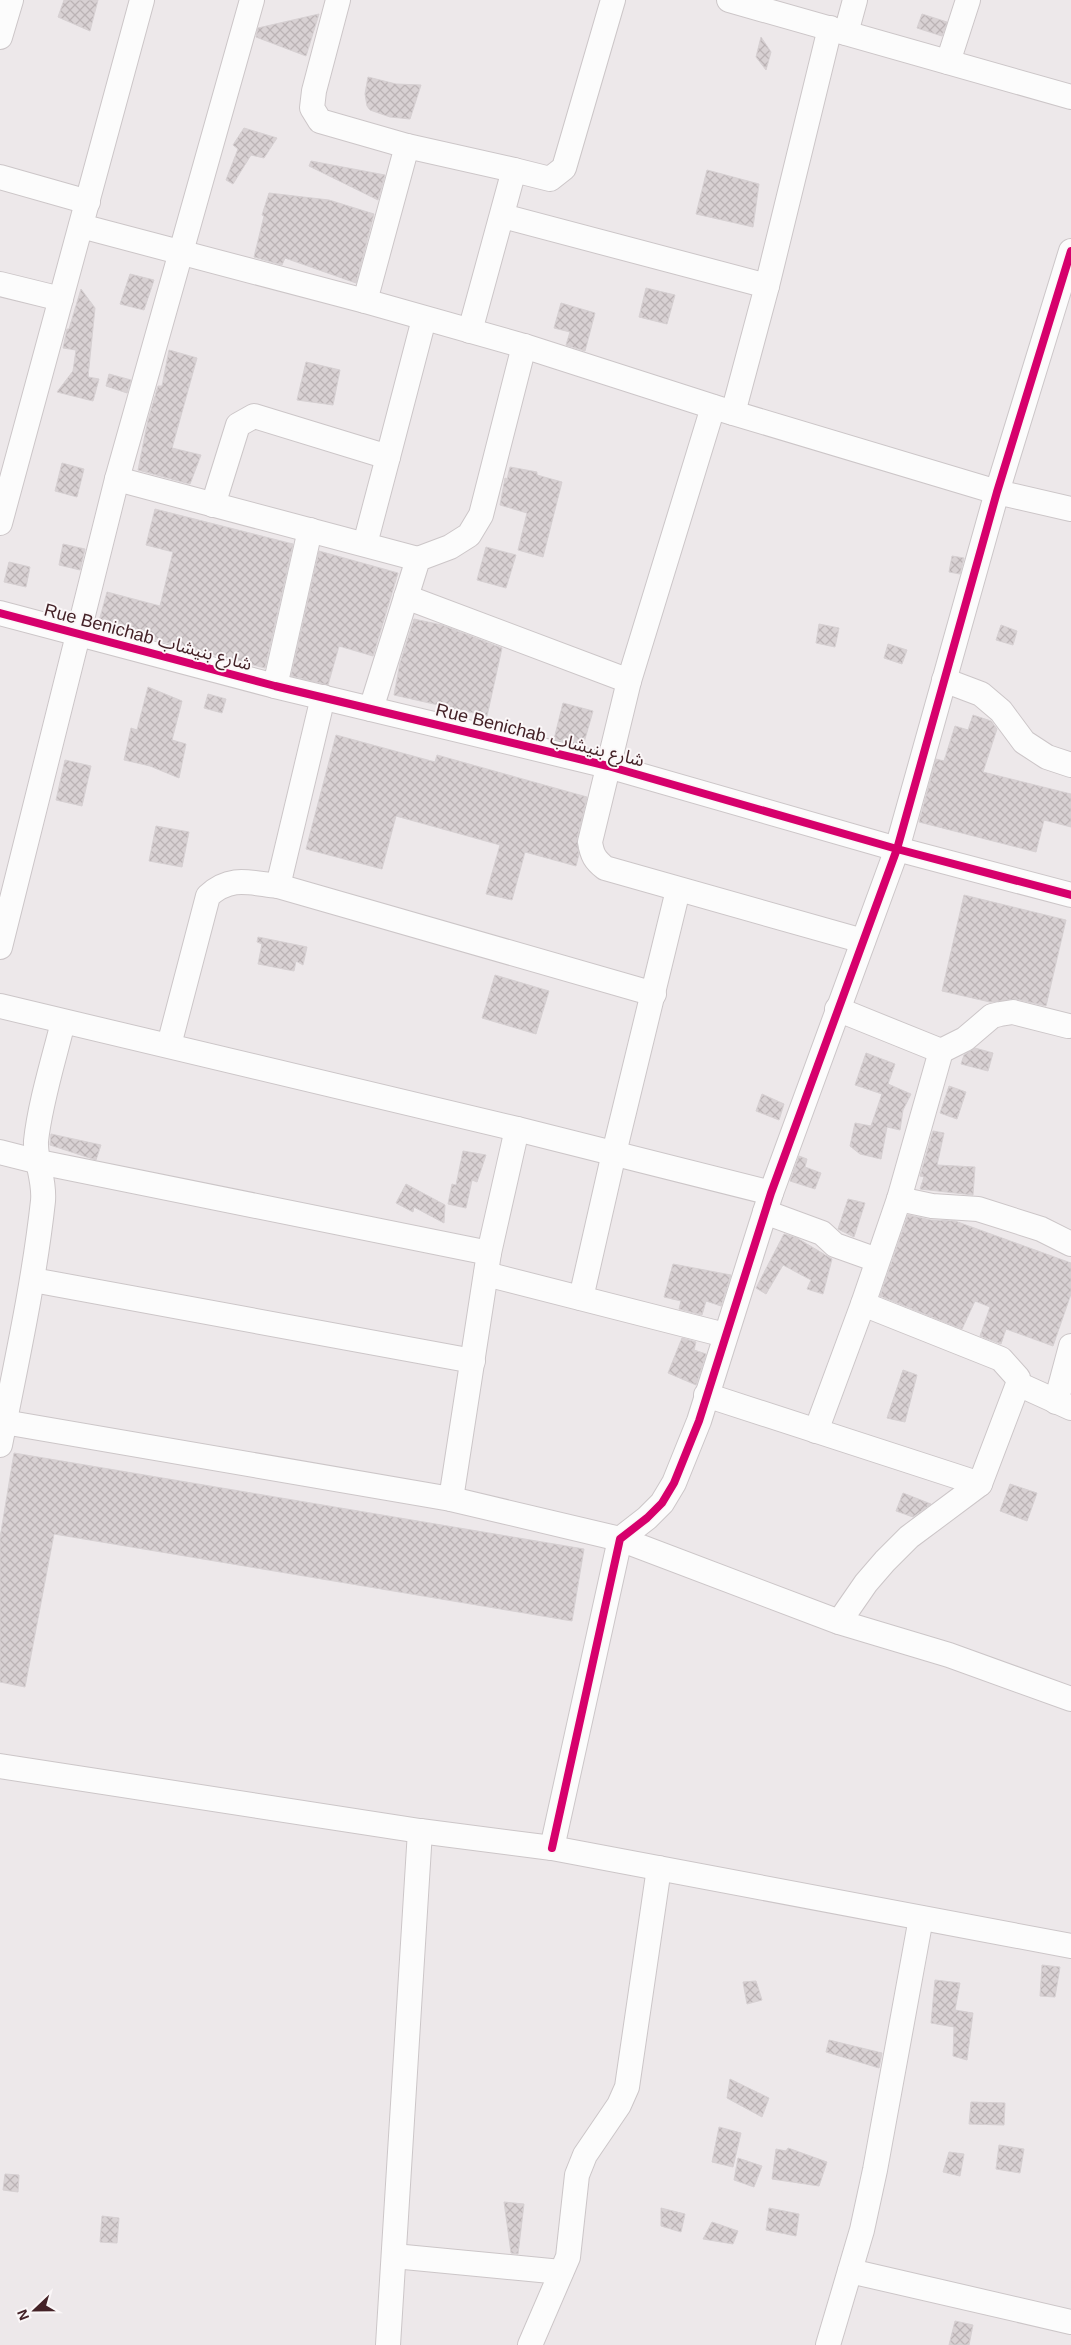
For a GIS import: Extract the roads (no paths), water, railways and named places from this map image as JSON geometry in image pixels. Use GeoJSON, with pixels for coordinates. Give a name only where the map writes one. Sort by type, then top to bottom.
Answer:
{"type":"FeatureCollection","features":[{"type":"Feature","properties":{"kind":"street"},"geometry":{"type":"LineString","coordinates":[[0,37],[10,0]]}},
{"type":"Feature","properties":{"kind":"street"},"geometry":{"type":"LineString","coordinates":[[0,523],[6,480],[62,299],[142,0]]}},
{"type":"Feature","properties":{"kind":"street"},"geometry":{"type":"LineString","coordinates":[[0,948],[117,479],[252,0]]}},
{"type":"Feature","properties":{"kind":"street"},"geometry":{"type":"LineString","coordinates":[[338,0],[314,91],[312,108],[314,115],[320,121],[407,146],[550,179],[564,168],[613,0]]}},
{"type":"Feature","properties":{"kind":"street"},"geometry":{"type":"LineString","coordinates":[[729,0],[1071,96]]}},
{"type":"Feature","properties":{"kind":"street"},"geometry":{"type":"LineString","coordinates":[[855,0],[838,31],[766,286],[629,681],[590,842],[596,860],[605,868],[863,942]]}},
{"type":"Feature","properties":{"kind":"street"},"geometry":{"type":"LineString","coordinates":[[948,62],[968,0]]}},
{"type":"Feature","properties":{"kind":"street"},"geometry":{"type":"LineString","coordinates":[[365,301],[407,146]]}},
{"type":"Feature","properties":{"kind":"street"},"geometry":{"type":"LineString","coordinates":[[470,331],[503,216],[514,170]]}},
{"type":"Feature","properties":{"kind":"street"},"geometry":{"type":"LineString","coordinates":[[0,177],[88,202]]}},
{"type":"Feature","properties":{"kind":"street"},"geometry":{"type":"LineString","coordinates":[[503,216],[766,286]]}},
{"type":"Feature","properties":{"kind":"street"},"geometry":{"type":"LineString","coordinates":[[82,226],[365,301],[524,346],[723,410],[997,492],[1071,509]]}},
{"type":"Feature","properties":{"kind":"street"},"geometry":{"type":"LineString","coordinates":[[552,1848],[620,1539],[662,1503],[674,1483],[688,1451],[768,1202],[897,849],[997,492],[1071,251]]}},
{"type":"Feature","properties":{"kind":"street"},"geometry":{"type":"LineString","coordinates":[[0,284],[62,299]]}},
{"type":"Feature","properties":{"kind":"street"},"geometry":{"type":"LineString","coordinates":[[365,544],[424,319]]}},
{"type":"Feature","properties":{"kind":"street"},"geometry":{"type":"LineString","coordinates":[[117,479],[365,544],[418,560],[450,547],[469,535],[481,515],[524,346]]}},
{"type":"Feature","properties":{"kind":"street"},"geometry":{"type":"LineString","coordinates":[[214,505],[238,425],[254,416],[388,457]]}},
{"type":"Feature","properties":{"kind":"street"},"geometry":{"type":"LineString","coordinates":[[274,686],[310,530]]}},
{"type":"Feature","properties":{"kind":"street"},"geometry":{"type":"LineString","coordinates":[[370,709],[418,560]]}},
{"type":"Feature","properties":{"kind":"street"},"geometry":{"type":"LineString","coordinates":[[406,597],[629,681]]}},
{"type":"Feature","properties":{"kind":"street","name":"Rue Benichab شارع بنيشاب"},"geometry":{"type":"LineString","coordinates":[[0,613],[274,686],[608,766],[897,849],[1071,895]]}},
{"type":"Feature","properties":{"kind":"street"},"geometry":{"type":"LineString","coordinates":[[944,680],[981,694],[1001,711],[1024,742],[1047,757],[1071,765]]}},
{"type":"Feature","properties":{"kind":"street"},"geometry":{"type":"LineString","coordinates":[[278,886],[323,697]]}},
{"type":"Feature","properties":{"kind":"street"},"geometry":{"type":"LineString","coordinates":[[169,1045],[208,896],[222,885],[232,882],[278,886],[654,994]]}},
{"type":"Feature","properties":{"kind":"street"},"geometry":{"type":"LineString","coordinates":[[581,1298],[678,890]]}},
{"type":"Feature","properties":{"kind":"street"},"geometry":{"type":"LineString","coordinates":[[0,1006],[614,1153],[768,1202],[822,1233],[835,1245],[877,1260]]}},
{"type":"Feature","properties":{"kind":"street"},"geometry":{"type":"LineString","coordinates":[[837,1009],[941,1051]]}},
{"type":"Feature","properties":{"kind":"street"},"geometry":{"type":"LineString","coordinates":[[816,1431],[899,1199],[941,1051],[965,1038],[992,1016],[1000,1014],[1013,1012],[1070,1021]]}},
{"type":"Feature","properties":{"kind":"street"},"geometry":{"type":"LineString","coordinates":[[63,1022],[36,1143],[44,1188],[33,1280],[2,1433],[451,1499],[620,1539],[839,1622],[949,1655],[1071,1699]]}},
{"type":"Feature","properties":{"kind":"street"},"geometry":{"type":"LineString","coordinates":[[451,1499],[488,1264],[517,1129]]}},
{"type":"Feature","properties":{"kind":"street"},"geometry":{"type":"LineString","coordinates":[[0,1152],[488,1264],[581,1298],[725,1335]]}},
{"type":"Feature","properties":{"kind":"street"},"geometry":{"type":"LineString","coordinates":[[899,1199],[932,1206],[978,1209],[1041,1229],[1071,1244]]}},
{"type":"Feature","properties":{"kind":"street"},"geometry":{"type":"LineString","coordinates":[[33,1280],[473,1361]]}},
{"type":"Feature","properties":{"kind":"street"},"geometry":{"type":"LineString","coordinates":[[839,1622],[866,1584],[885,1561],[909,1537],[980,1484],[1018,1384],[1018,1378],[1001,1359],[863,1304]]}},
{"type":"Feature","properties":{"kind":"street"},"geometry":{"type":"LineString","coordinates":[[1018,1384],[1063,1405],[1071,1346]]}},
{"type":"Feature","properties":{"kind":"street"},"geometry":{"type":"LineString","coordinates":[[706,1395],[980,1484]]}},
{"type":"Feature","properties":{"kind":"street"},"geometry":{"type":"LineString","coordinates":[[0,1766],[420,1831],[552,1848],[1071,1946]]}},
{"type":"Feature","properties":{"kind":"street"},"geometry":{"type":"LineString","coordinates":[[388,2345],[420,1831]]}},
{"type":"Feature","properties":{"kind":"street"},"geometry":{"type":"LineString","coordinates":[[530,2345],[568,2257],[577,2175],[585,2155],[619,2105],[627,2087],[659,1868]]}},
{"type":"Feature","properties":{"kind":"street"},"geometry":{"type":"LineString","coordinates":[[828,2345],[862,2230],[875,2170],[921,1918]]}},
{"type":"Feature","properties":{"kind":"street"},"geometry":{"type":"LineString","coordinates":[[394,2256],[561,2272]]}},
{"type":"Feature","properties":{"kind":"street"},"geometry":{"type":"LineString","coordinates":[[850,2271],[1071,2322]]}}]}
